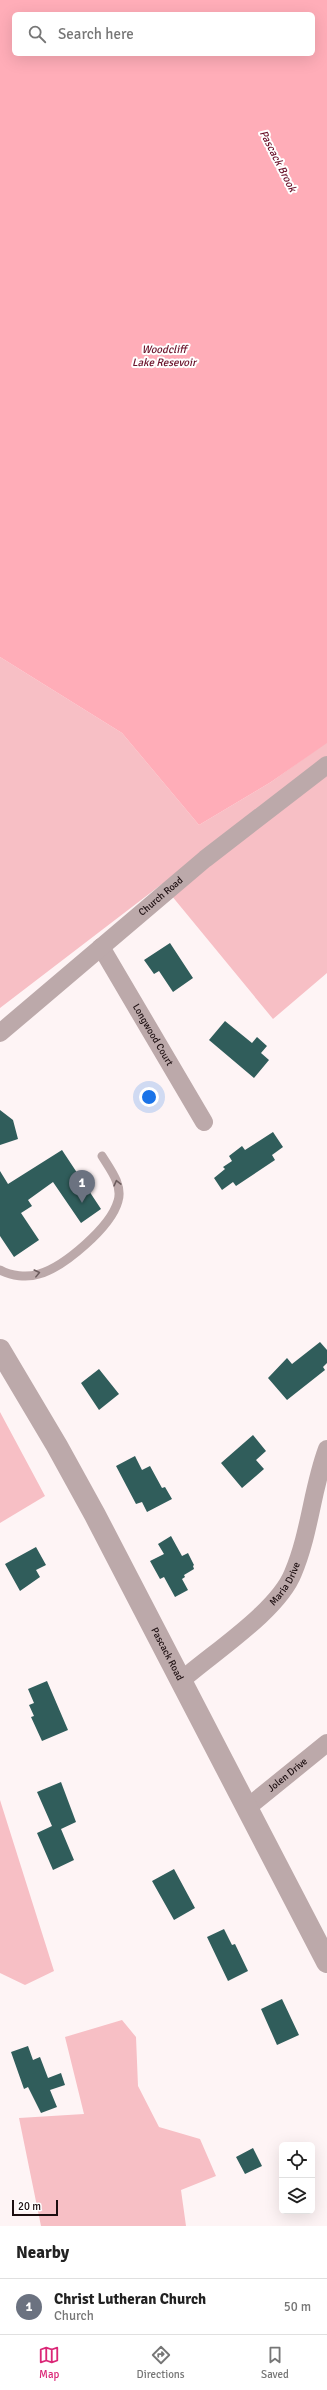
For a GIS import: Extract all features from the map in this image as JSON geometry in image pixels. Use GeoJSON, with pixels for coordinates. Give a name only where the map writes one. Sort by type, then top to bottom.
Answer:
{"type":"FeatureCollection","features":[{"type":"Feature","properties":{"kind":"street","name":"Church Road"},"geometry":{"type":"LineString","coordinates":[[0,1033],[205,859],[327,764]]}},
{"type":"Feature","properties":{"kind":"street","name":"Longwood Court"},"geometry":{"type":"LineString","coordinates":[[101,947],[204,1122]]}},
{"type":"Feature","properties":{"kind":"street","name":"Pascack Road"},"geometry":{"type":"LineString","coordinates":[[0,1350],[64,1458],[182,1680],[327,1962]]}},
{"type":"Feature","properties":{"kind":"street","name":"Maria Drive"},"geometry":{"type":"LineString","coordinates":[[182,1680],[270,1607],[283,1592],[293,1574],[300,1554],[327,1449]]}},
{"type":"Feature","properties":{"kind":"street","name":"Jolen Drive"},"geometry":{"type":"LineString","coordinates":[[248,1807],[327,1743]]}},
{"type":"Feature","properties":{"kind":"lane"},"geometry":{"type":"LineString","coordinates":[[0,1270],[8,1274],[38,1274],[59,1264],[106,1224],[119,1200],[118,1181],[102,1156]]}},
{"type":"Feature","properties":{"kind":"shaded area"},"geometry":{"type":"Polygon","coordinates":[[[0,657],[122,733],[199,825],[271,782],[327,742],[327,973],[273,1019],[162,884],[0,1008],[0,657]]]}},
{"type":"Feature","properties":{"kind":"shaded area"},"geometry":{"type":"Polygon","coordinates":[[[0,1412],[45,1496],[0,1523],[0,1412]]]}},
{"type":"Feature","properties":{"kind":"shaded area"},"geometry":{"type":"Polygon","coordinates":[[[0,1800],[54,1971],[25,1985],[0,1973],[0,1800]]]}},
{"type":"Feature","properties":{"kind":"shaded area"},"geometry":{"type":"Polygon","coordinates":[[[122,2020],[136,2037],[138,2086],[159,2127],[200,2139],[216,2176],[181,2190],[186,2226],[41,2226],[19,2118],[84,2114],[65,2037],[122,2020]]]}},
{"type":"Feature","properties":{"kind":"water","name":"Woodcliff Lake Resevoir"},"geometry":{"type":"Polygon","coordinates":[[[0,0],[327,0],[327,743],[271,782],[199,825],[122,733],[0,657],[0,0]]]}},
{"type":"Feature","properties":{"kind":"building"},"geometry":{"type":"Polygon","coordinates":[[[170,943],[193,978],[173,992],[159,971],[154,974],[144,960],[170,943]]]}},
{"type":"Feature","properties":{"kind":"building"},"geometry":{"type":"Polygon","coordinates":[[[225,1021],[252,1043],[257,1037],[267,1046],[261,1053],[269,1060],[254,1078],[209,1040],[225,1021]]]}},
{"type":"Feature","properties":{"kind":"building"},"geometry":{"type":"Polygon","coordinates":[[[0,1110],[13,1120],[18,1139],[0,1145],[0,1110]]]}},
{"type":"Feature","properties":{"kind":"building"},"geometry":{"type":"Polygon","coordinates":[[[273,1132],[283,1147],[272,1155],[275,1160],[236,1186],[233,1182],[222,1190],[214,1178],[225,1169],[223,1167],[232,1161],[229,1156],[242,1146],[245,1150],[273,1132]]]}},
{"type":"Feature","properties":{"kind":"building"},"geometry":{"type":"Polygon","coordinates":[[[62,1150],[101,1209],[81,1223],[53,1182],[28,1200],[32,1206],[21,1213],[39,1240],[14,1257],[0,1236],[0,1171],[8,1184],[62,1150]]]}},
{"type":"Feature","properties":{"kind":"building"},"geometry":{"type":"Polygon","coordinates":[[[320,1342],[327,1350],[327,1363],[323,1367],[325,1370],[287,1400],[268,1378],[287,1358],[292,1364],[320,1342]]]}},
{"type":"Feature","properties":{"kind":"building"},"geometry":{"type":"Polygon","coordinates":[[[99,1369],[119,1394],[99,1410],[81,1383],[99,1369]]]}},
{"type":"Feature","properties":{"kind":"building"},"geometry":{"type":"Polygon","coordinates":[[[253,1435],[266,1451],[256,1460],[264,1469],[242,1488],[221,1463],[253,1435]]]}},
{"type":"Feature","properties":{"kind":"building"},"geometry":{"type":"Polygon","coordinates":[[[135,1456],[142,1470],[150,1466],[162,1488],[165,1487],[172,1499],[147,1512],[142,1502],[136,1504],[116,1466],[135,1456]]]}},
{"type":"Feature","properties":{"kind":"building"},"geometry":{"type":"Polygon","coordinates":[[[171,1536],[182,1556],[188,1553],[194,1565],[194,1569],[184,1575],[185,1577],[182,1579],[188,1590],[175,1597],[164,1577],[160,1579],[150,1561],[164,1554],[158,1544],[171,1536]]]}},
{"type":"Feature","properties":{"kind":"building"},"geometry":{"type":"Polygon","coordinates":[[[36,1547],[46,1565],[36,1570],[40,1577],[20,1591],[5,1564],[36,1547]]]}},
{"type":"Feature","properties":{"kind":"building"},"geometry":{"type":"Polygon","coordinates":[[[47,1681],[68,1730],[42,1741],[31,1717],[34,1716],[29,1705],[34,1703],[28,1689],[47,1681]]]}},
{"type":"Feature","properties":{"kind":"building"},"geometry":{"type":"Polygon","coordinates":[[[61,1782],[76,1822],[61,1829],[74,1860],[53,1870],[37,1833],[52,1826],[37,1792],[61,1782]]]}},
{"type":"Feature","properties":{"kind":"building"},"geometry":{"type":"Polygon","coordinates":[[[174,1869],[195,1908],[174,1920],[152,1881],[174,1869]]]}},
{"type":"Feature","properties":{"kind":"building"},"geometry":{"type":"Polygon","coordinates":[[[224,1929],[232,1945],[235,1944],[248,1971],[228,1981],[207,1937],[224,1929]]]}},
{"type":"Feature","properties":{"kind":"building"},"geometry":{"type":"Polygon","coordinates":[[[282,1999],[299,2035],[277,2045],[261,2009],[282,1999]]]}},
{"type":"Feature","properties":{"kind":"building"},"geometry":{"type":"Polygon","coordinates":[[[28,2046],[33,2060],[40,2057],[48,2078],[61,2073],[65,2085],[50,2090],[57,2107],[41,2113],[28,2087],[24,2089],[11,2052],[28,2046]]]}},
{"type":"Feature","properties":{"kind":"building"},"geometry":{"type":"Polygon","coordinates":[[[253,2148],[262,2166],[245,2174],[236,2157],[253,2148]]]}},
{"type":"Feature","properties":{"kind":"place","name":"Christ Lutheran Church"},"geometry":{"type":"Point","coordinates":[82,1203]}},
{"type":"Feature","properties":{"kind":"water label","name":"Pascack Brook"},"geometry":{"type":"Point","coordinates":[278,161]}}]}
